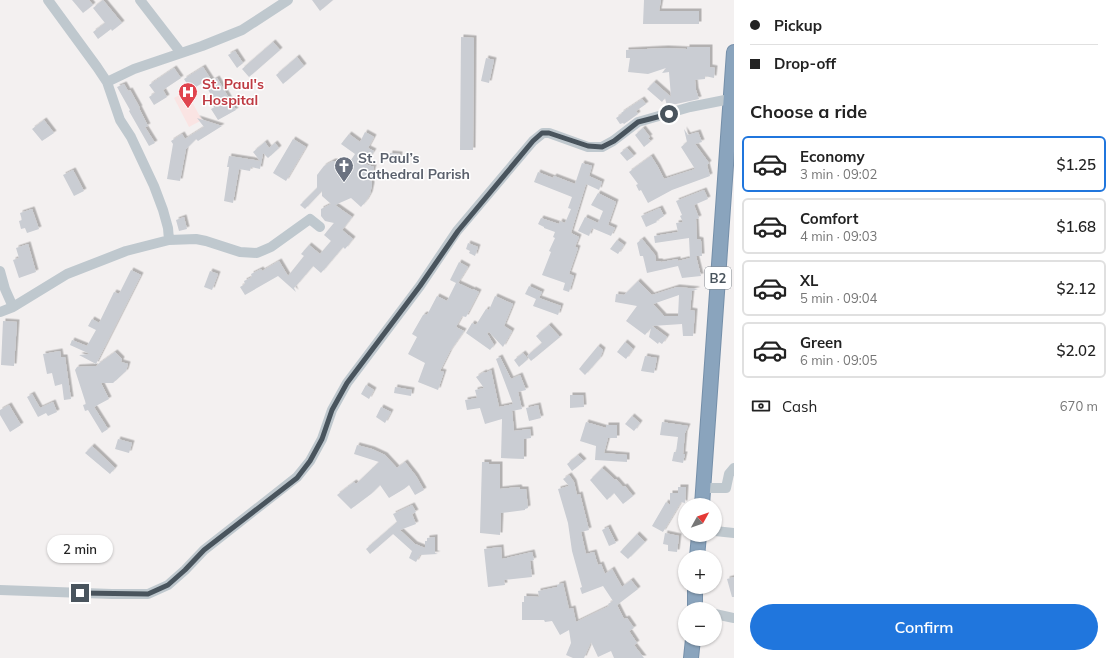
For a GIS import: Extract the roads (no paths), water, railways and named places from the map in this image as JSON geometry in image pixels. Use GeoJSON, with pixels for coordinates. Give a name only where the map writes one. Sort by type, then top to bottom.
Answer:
{"type":"FeatureCollection","features":[{"type":"Feature","properties":{"kind":"highway","name":"B2"},"geometry":{"type":"LineString","coordinates":[[702,498],[734,52]]}},
{"type":"Feature","properties":{"kind":"highway"},"geometry":{"type":"LineString","coordinates":[[691,658],[692,646]]}},
{"type":"Feature","properties":{"kind":"street"},"geometry":{"type":"LineString","coordinates":[[48,0],[98,67],[107,82],[120,120],[131,137],[154,186],[165,216],[169,240]]}},
{"type":"Feature","properties":{"kind":"street"},"geometry":{"type":"LineString","coordinates":[[140,0],[181,53]]}},
{"type":"Feature","properties":{"kind":"street"},"geometry":{"type":"LineString","coordinates":[[107,82],[134,69],[242,30],[288,0]]}},
{"type":"Feature","properties":{"kind":"street"},"geometry":{"type":"LineString","coordinates":[[0,590],[148,594],[168,585],[204,550],[297,478],[310,461],[322,439],[332,410],[347,383],[420,286],[458,231],[533,141],[542,133],[549,133],[588,146],[602,147],[614,141],[638,122],[690,107],[730,99]]}},
{"type":"Feature","properties":{"kind":"street"},"geometry":{"type":"LineString","coordinates":[[0,312],[13,307],[72,271],[126,251],[169,240],[206,241],[240,252],[257,253],[271,247],[310,219],[320,226]]}},
{"type":"Feature","properties":{"kind":"street"},"geometry":{"type":"LineString","coordinates":[[0,271],[5,289],[13,307]]}},
{"type":"Feature","properties":{"kind":"street"},"geometry":{"type":"LineString","coordinates":[[703,488],[726,488],[729,474],[734,468]]}},
{"type":"Feature","properties":{"kind":"street"},"geometry":{"type":"LineString","coordinates":[[722,532],[734,533]]}},
{"type":"Feature","properties":{"kind":"street"},"geometry":{"type":"LineString","coordinates":[[722,615],[734,618]]}},
{"type":"Feature","properties":{"kind":"place","name":"St. Paul's Hospital"},"geometry":{"type":"Point","coordinates":[188,109]}},
{"type":"Feature","properties":{"kind":"place","name":"St. Paul’s Cathedral Parish"},"geometry":{"type":"Point","coordinates":[344,183]}}]}
